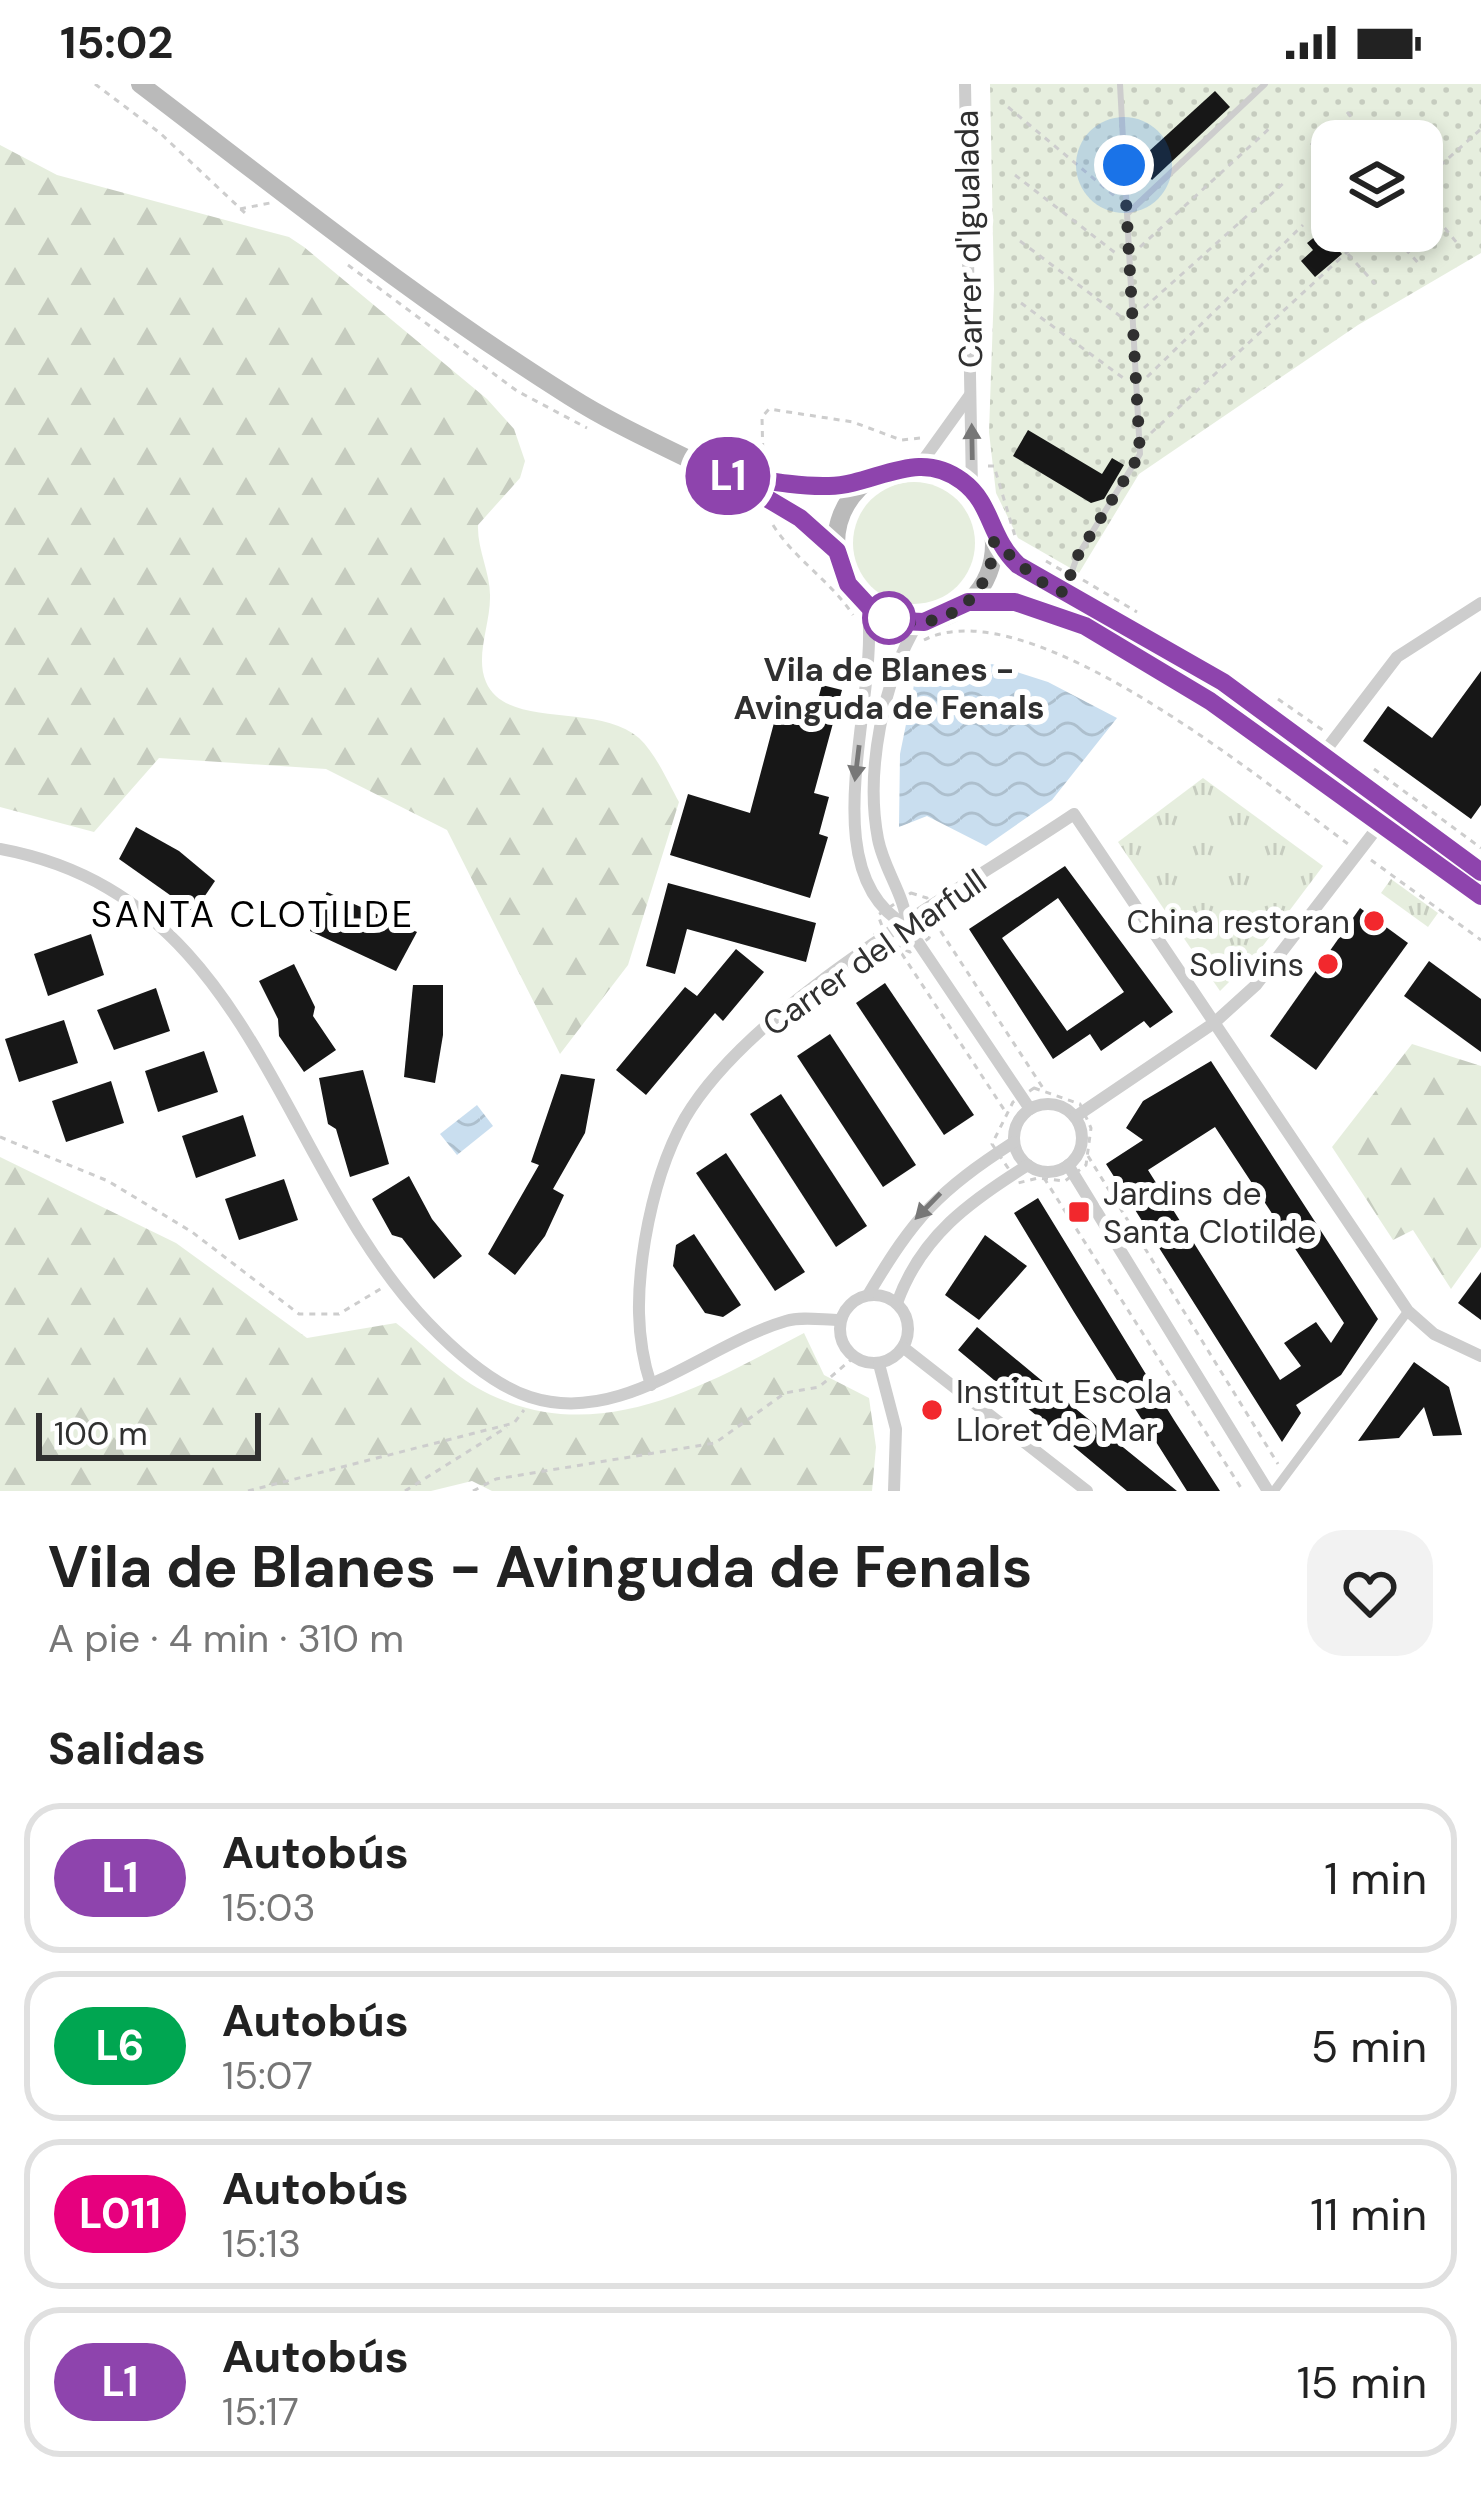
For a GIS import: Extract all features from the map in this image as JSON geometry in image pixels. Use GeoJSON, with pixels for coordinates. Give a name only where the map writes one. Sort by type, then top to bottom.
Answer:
{"type":"FeatureCollection","features":[{"type":"Feature","properties":{"kind":"main road"},"geometry":{"type":"LineString","coordinates":[[140,84],[478,339],[586,408],[726,474],[800,518],[837,551]]}},
{"type":"Feature","properties":{"kind":"main road"},"geometry":{"type":"LineString","coordinates":[[919,466],[951,474],[972,490],[989,517],[994,541],[989,571],[968,602],[942,618],[918,623],[862,614],[837,551],[842,514],[865,484],[887,470],[919,466]]}},
{"type":"Feature","properties":{"kind":"main road"},"geometry":{"type":"LineString","coordinates":[[726,474],[824,487],[865,484]]}},
{"type":"Feature","properties":{"kind":"main road"},"geometry":{"type":"LineString","coordinates":[[994,541],[1028,573],[1067,584],[1328,747],[1481,872]]}},
{"type":"Feature","properties":{"kind":"main road"},"geometry":{"type":"LineString","coordinates":[[968,602],[1028,604],[1085,626],[1210,701],[1481,896]]}},
{"type":"Feature","properties":{"kind":"street","name":"Carrer d'Igualada"},"geometry":{"type":"LineString","coordinates":[[965,84],[972,490]]}},
{"type":"Feature","properties":{"kind":"street","name":"Carrer d'Igualada"},"geometry":{"type":"LineString","coordinates":[[919,466],[971,394]]}},
{"type":"Feature","properties":{"kind":"street"},"geometry":{"type":"LineString","coordinates":[[1328,747],[1397,657],[1481,603]]}},
{"type":"Feature","properties":{"kind":"street"},"geometry":{"type":"LineString","coordinates":[[862,614],[873,640],[854,774],[855,839],[868,880],[885,910],[907,926],[1026,1102]]}},
{"type":"Feature","properties":{"kind":"street"},"geometry":{"type":"LineString","coordinates":[[907,926],[905,904],[889,876],[878,837],[876,776],[886,702],[903,646],[918,623]]}},
{"type":"Feature","properties":{"kind":"street","name":"Carrer del Marfull"},"geometry":{"type":"LineString","coordinates":[[651,1385],[640,1351],[638,1279],[653,1196],[685,1118],[736,1053],[780,1013],[1073,814],[1214,1023]]}},
{"type":"Feature","properties":{"kind":"street"},"geometry":{"type":"LineString","coordinates":[[1080,1114],[1214,1023],[1256,985],[1381,823]]}},
{"type":"Feature","properties":{"kind":"street"},"geometry":{"type":"LineString","coordinates":[[0,849],[31,855],[100,885],[184,945],[222,990],[387,1280],[447,1343],[532,1398],[594,1400],[651,1385],[791,1319],[840,1320]]}},
{"type":"Feature","properties":{"kind":"street"},"geometry":{"type":"LineString","coordinates":[[1214,1023],[1408,1311],[1434,1334],[1481,1356]]}},
{"type":"Feature","properties":{"kind":"street"},"geometry":{"type":"LineString","coordinates":[[1026,1102],[1059,1105],[1080,1114]]}},
{"type":"Feature","properties":{"kind":"street"},"geometry":{"type":"LineString","coordinates":[[1026,1102],[1014,1142],[1028,1166],[1048,1172],[1071,1171]]}},
{"type":"Feature","properties":{"kind":"street"},"geometry":{"type":"LineString","coordinates":[[1080,1114],[1082,1137],[1071,1171],[1271,1491],[1408,1311]]}},
{"type":"Feature","properties":{"kind":"street"},"geometry":{"type":"LineString","coordinates":[[1014,1142],[947,1186],[911,1222],[868,1294],[850,1304],[840,1320],[841,1342],[853,1358],[879,1364],[904,1348],[909,1333],[897,1303],[927,1244],[954,1215],[1028,1166]]}},
{"type":"Feature","properties":{"kind":"street"},"geometry":{"type":"LineString","coordinates":[[868,1294],[897,1303]]}},
{"type":"Feature","properties":{"kind":"street"},"geometry":{"type":"LineString","coordinates":[[904,1348],[1087,1491]]}},
{"type":"Feature","properties":{"kind":"street"},"geometry":{"type":"LineString","coordinates":[[879,1364],[896,1430],[894,1491]]}},
{"type":"Feature","properties":{"kind":"lane"},"geometry":{"type":"LineString","coordinates":[[1067,584],[1140,454],[1120,84]]}},
{"type":"Feature","properties":{"kind":"lane"},"geometry":{"type":"LineString","coordinates":[[1126,210],[1265,84]]}},
{"type":"Feature","properties":{"kind":"path"},"geometry":{"type":"LineString","coordinates":[[95,84],[160,133],[245,213]]}},
{"type":"Feature","properties":{"kind":"path"},"geometry":{"type":"LineString","coordinates":[[1008,107],[1126,210]]}},
{"type":"Feature","properties":{"kind":"path"},"geometry":{"type":"LineString","coordinates":[[1347,112],[1354,120]]}},
{"type":"Feature","properties":{"kind":"path"},"geometry":{"type":"LineString","coordinates":[[1015,175],[1129,260],[1271,127]]}},
{"type":"Feature","properties":{"kind":"path"},"geometry":{"type":"LineString","coordinates":[[1443,163],[1481,129]]}},
{"type":"Feature","properties":{"kind":"path"},"geometry":{"type":"LineString","coordinates":[[1019,241],[1132,322],[1286,181]]}},
{"type":"Feature","properties":{"kind":"path"},"geometry":{"type":"LineString","coordinates":[[1021,303],[1136,387],[1303,225]]}},
{"type":"Feature","properties":{"kind":"path"},"geometry":{"type":"LineString","coordinates":[[1443,226],[1457,243]]}},
{"type":"Feature","properties":{"kind":"path"},"geometry":{"type":"LineString","coordinates":[[1408,252],[1421,266]]}},
{"type":"Feature","properties":{"kind":"path"},"geometry":{"type":"LineString","coordinates":[[1139,445],[1347,253],[1375,284]]}},
{"type":"Feature","properties":{"kind":"path"},"geometry":{"type":"LineString","coordinates":[[763,463],[762,417],[769,409],[853,422],[901,440],[941,440]]}},
{"type":"Feature","properties":{"kind":"path"},"geometry":{"type":"LineString","coordinates":[[973,460],[994,466],[1007,522],[1022,544]]}},
{"type":"Feature","properties":{"kind":"path"},"geometry":{"type":"LineString","coordinates":[[764,512],[792,555],[862,614]]}},
{"type":"Feature","properties":{"kind":"path"},"geometry":{"type":"LineString","coordinates":[[1035,554],[1067,584],[1147,617]]}},
{"type":"Feature","properties":{"kind":"path"},"geometry":{"type":"LineString","coordinates":[[918,648],[940,633],[964,627],[1032,642],[1159,711],[1481,940]]}},
{"type":"Feature","properties":{"kind":"path"},"geometry":{"type":"LineString","coordinates":[[1275,697],[1328,747]]}},
{"type":"Feature","properties":{"kind":"path"},"geometry":{"type":"LineString","coordinates":[[1370,766],[1481,848]]}},
{"type":"Feature","properties":{"kind":"path"},"geometry":{"type":"LineString","coordinates":[[934,921],[1044,1090]]}},
{"type":"Feature","properties":{"kind":"path"},"geometry":{"type":"LineString","coordinates":[[890,948],[902,954],[1008,1115]]}},
{"type":"Feature","properties":{"kind":"path"},"geometry":{"type":"LineString","coordinates":[[1088,1156],[1061,1182],[1044,1178],[1020,1184],[992,1141],[1008,1115],[1026,1102],[1034,1088],[1080,1114],[1091,1128],[1088,1156],[1285,1476]]}},
{"type":"Feature","properties":{"kind":"path"},"geometry":{"type":"LineString","coordinates":[[0,1137],[108,1181],[192,1232],[299,1314],[339,1314],[375,1296],[387,1280]]}},
{"type":"Feature","properties":{"kind":"path"},"geometry":{"type":"LineString","coordinates":[[1044,1178],[1243,1491]]}},
{"type":"Feature","properties":{"kind":"path"},"geometry":{"type":"LineString","coordinates":[[474,1490],[496,1479],[715,1443],[785,1394],[819,1387],[853,1358]]}},
{"type":"Feature","properties":{"kind":"path"},"geometry":{"type":"LineString","coordinates":[[406,1491],[514,1423],[532,1398]]}},
{"type":"Feature","properties":{"kind":"path"},"geometry":{"type":"LineString","coordinates":[[248,1491],[514,1423]]}},
{"type":"Feature","properties":{"kind":"green space"},"geometry":{"type":"Polygon","coordinates":[[[990,84],[1481,84],[1481,253],[1358,325],[1139,474],[1079,573],[1018,538],[996,493],[989,432],[994,289],[990,84]]]}},
{"type":"Feature","properties":{"kind":"green space"},"geometry":{"type":"Polygon","coordinates":[[[0,145],[57,175],[289,237],[487,399],[514,429],[525,461],[520,478],[478,525],[490,589],[482,662],[486,682],[497,697],[513,706],[622,727],[651,752],[679,802],[628,965],[560,1054],[447,830],[326,769],[159,758],[94,832],[0,807],[0,145]]]}},
{"type":"Feature","properties":{"kind":"green space"},"geometry":{"type":"Polygon","coordinates":[[[914,482],[937,487],[957,500],[970,520],[975,543],[970,566],[957,586],[937,599],[914,604],[891,599],[871,586],[858,566],[853,543],[858,520],[871,500],[891,487],[914,482]]]}},
{"type":"Feature","properties":{"kind":"green space"},"geometry":{"type":"Polygon","coordinates":[[[1203,778],[1323,866],[1256,955],[1220,991],[1118,842],[1203,778]]]}},
{"type":"Feature","properties":{"kind":"green space"},"geometry":{"type":"Polygon","coordinates":[[[1391,879],[1438,913],[1428,927],[1381,893],[1391,879]]]}},
{"type":"Feature","properties":{"kind":"green space"},"geometry":{"type":"Polygon","coordinates":[[[1412,1044],[1481,1066],[1481,1247],[1451,1289],[1413,1230],[1393,1240],[1332,1147],[1412,1044]]]}},
{"type":"Feature","properties":{"kind":"green space"},"geometry":{"type":"Polygon","coordinates":[[[0,1157],[176,1243],[307,1338],[396,1323],[471,1384],[525,1408],[608,1413],[648,1404],[728,1373],[804,1333],[824,1375],[869,1398],[876,1447],[872,1491],[492,1491],[472,1481],[431,1491],[0,1491],[0,1157]]]}},
{"type":"Feature","properties":{"kind":"water"},"geometry":{"type":"Polygon","coordinates":[[[992,664],[1048,682],[1117,718],[1052,800],[986,846],[927,816],[899,827],[900,754],[914,685],[950,680],[992,664]]]}},
{"type":"Feature","properties":{"kind":"water"},"geometry":{"type":"Polygon","coordinates":[[[477,1105],[493,1126],[457,1155],[440,1134],[477,1105]]]}},
{"type":"Feature","properties":{"kind":"building"},"geometry":{"type":"Polygon","coordinates":[[[1215,91],[1230,107],[1152,180],[1136,163],[1215,91]]]}},
{"type":"Feature","properties":{"kind":"building"},"geometry":{"type":"Polygon","coordinates":[[[1311,252],[1342,254],[1315,277],[1301,261],[1311,252]]]}},
{"type":"Feature","properties":{"kind":"building"},"geometry":{"type":"Polygon","coordinates":[[[1028,430],[1102,474],[1112,458],[1124,465],[1104,499],[1091,503],[1013,456],[1028,430]]]}},
{"type":"Feature","properties":{"kind":"building"},"geometry":{"type":"Polygon","coordinates":[[[1481,671],[1481,805],[1471,819],[1363,741],[1388,706],[1432,738],[1481,671]]]}},
{"type":"Feature","properties":{"kind":"building"},"geometry":{"type":"Polygon","coordinates":[[[822,685],[842,690],[814,793],[829,797],[819,834],[828,837],[810,898],[670,855],[688,794],[750,813],[779,704],[814,713],[822,685]]]}},
{"type":"Feature","properties":{"kind":"building"},"geometry":{"type":"Polygon","coordinates":[[[136,827],[179,851],[215,881],[194,912],[119,859],[136,827]]]}},
{"type":"Feature","properties":{"kind":"building"},"geometry":{"type":"Polygon","coordinates":[[[1065,866],[1173,1012],[1150,1028],[1144,1021],[1101,1051],[1090,1034],[1053,1059],[969,929],[1065,866]],[[1058,898],[1002,938],[1067,1031],[1124,992],[1058,898]]]}},
{"type":"Feature","properties":{"kind":"building"},"geometry":{"type":"Polygon","coordinates":[[[668,883],[816,923],[806,962],[687,929],[675,974],[646,966],[668,883]]]}},
{"type":"Feature","properties":{"kind":"building"},"geometry":{"type":"Polygon","coordinates":[[[327,892],[417,932],[396,971],[310,931],[327,892]]]}},
{"type":"Feature","properties":{"kind":"building"},"geometry":{"type":"Polygon","coordinates":[[[1360,908],[1408,943],[1316,1070],[1270,1036],[1360,908]]]}},
{"type":"Feature","properties":{"kind":"building"},"geometry":{"type":"Polygon","coordinates":[[[91,934],[104,975],[48,996],[34,954],[91,934]]]}},
{"type":"Feature","properties":{"kind":"building"},"geometry":{"type":"Polygon","coordinates":[[[736,949],[764,972],[723,1021],[715,1013],[646,1095],[616,1070],[685,987],[697,996],[736,949]]]}},
{"type":"Feature","properties":{"kind":"building"},"geometry":{"type":"Polygon","coordinates":[[[1429,961],[1481,999],[1481,1052],[1404,996],[1429,961]]]}},
{"type":"Feature","properties":{"kind":"building"},"geometry":{"type":"Polygon","coordinates":[[[294,964],[315,1007],[313,1016],[336,1050],[304,1072],[279,1036],[278,1019],[259,981],[294,964]]]}},
{"type":"Feature","properties":{"kind":"building"},"geometry":{"type":"Polygon","coordinates":[[[885,983],[974,1115],[944,1135],[856,1003],[885,983]]]}},
{"type":"Feature","properties":{"kind":"building"},"geometry":{"type":"Polygon","coordinates":[[[413,985],[443,985],[443,1035],[435,1083],[404,1077],[413,985]]]}},
{"type":"Feature","properties":{"kind":"building"},"geometry":{"type":"Polygon","coordinates":[[[156,988],[170,1031],[114,1050],[97,1010],[156,988]]]}},
{"type":"Feature","properties":{"kind":"building"},"geometry":{"type":"Polygon","coordinates":[[[64,1020],[78,1063],[19,1082],[5,1039],[64,1020]]]}},
{"type":"Feature","properties":{"kind":"building"},"geometry":{"type":"Polygon","coordinates":[[[830,1034],[916,1165],[883,1187],[797,1056],[830,1034]]]}},
{"type":"Feature","properties":{"kind":"building"},"geometry":{"type":"Polygon","coordinates":[[[204,1051],[218,1092],[158,1112],[145,1071],[204,1051]]]}},
{"type":"Feature","properties":{"kind":"building"},"geometry":{"type":"Polygon","coordinates":[[[1211,1061],[1378,1319],[1341,1375],[1296,1405],[1301,1413],[1282,1442],[1106,1164],[1143,1140],[1126,1128],[1143,1101],[1211,1061]],[[1215,1127],[1148,1170],[1280,1380],[1301,1366],[1284,1343],[1316,1322],[1331,1343],[1344,1323],[1215,1127]]]}},
{"type":"Feature","properties":{"kind":"building"},"geometry":{"type":"Polygon","coordinates":[[[363,1070],[389,1164],[350,1177],[336,1129],[328,1124],[319,1078],[363,1070]]]}},
{"type":"Feature","properties":{"kind":"building"},"geometry":{"type":"Polygon","coordinates":[[[561,1074],[595,1079],[585,1133],[553,1189],[564,1195],[545,1236],[515,1275],[488,1254],[539,1165],[531,1162],[561,1074]]]}},
{"type":"Feature","properties":{"kind":"building"},"geometry":{"type":"Polygon","coordinates":[[[111,1081],[124,1123],[66,1142],[52,1101],[111,1081]]]}},
{"type":"Feature","properties":{"kind":"building"},"geometry":{"type":"Polygon","coordinates":[[[781,1094],[867,1226],[836,1247],[750,1114],[781,1094]]]}},
{"type":"Feature","properties":{"kind":"building"},"geometry":{"type":"Polygon","coordinates":[[[243,1115],[256,1156],[196,1178],[182,1136],[243,1115]]]}},
{"type":"Feature","properties":{"kind":"building"},"geometry":{"type":"Polygon","coordinates":[[[726,1153],[805,1272],[775,1291],[696,1173],[726,1153]]]}},
{"type":"Feature","properties":{"kind":"building"},"geometry":{"type":"Polygon","coordinates":[[[409,1176],[432,1219],[462,1256],[434,1279],[402,1238],[392,1235],[372,1199],[409,1176]]]}},
{"type":"Feature","properties":{"kind":"building"},"geometry":{"type":"Polygon","coordinates":[[[284,1179],[298,1220],[239,1240],[225,1199],[284,1179]]]}},
{"type":"Feature","properties":{"kind":"building"},"geometry":{"type":"Polygon","coordinates":[[[1038,1198],[1220,1491],[1187,1491],[1074,1312],[1014,1213],[1038,1198]]]}},
{"type":"Feature","properties":{"kind":"building"},"geometry":{"type":"Polygon","coordinates":[[[694,1234],[741,1305],[723,1317],[705,1313],[673,1266],[676,1245],[694,1234]]]}},
{"type":"Feature","properties":{"kind":"building"},"geometry":{"type":"Polygon","coordinates":[[[985,1235],[1027,1266],[979,1320],[945,1295],[985,1235]]]}},
{"type":"Feature","properties":{"kind":"building"},"geometry":{"type":"Polygon","coordinates":[[[1481,1272],[1481,1320],[1458,1303],[1481,1272]]]}},
{"type":"Feature","properties":{"kind":"building"},"geometry":{"type":"Polygon","coordinates":[[[977,1327],[1177,1491],[1127,1491],[958,1350],[977,1327]]]}},
{"type":"Feature","properties":{"kind":"building"},"geometry":{"type":"Polygon","coordinates":[[[1414,1362],[1449,1387],[1462,1435],[1433,1436],[1424,1407],[1399,1438],[1358,1441],[1414,1362]]]}},
{"type":"Feature","properties":{"kind":"bus line","name":"L1"},"geometry":{"type":"LineString","coordinates":[[1481,872],[1223,682],[1018,565],[994,541],[980,500],[951,474],[906,466],[887,470],[865,484],[824,487],[726,474],[800,518],[837,551],[848,584],[872,610],[911,623],[948,616],[968,602],[1015,602],[1039,606],[1085,626],[1210,701],[1481,896]]}},
{"type":"Feature","properties":{"kind":"place","name":"Vila de Blanes - Avinguda de Fenals"},"geometry":{"type":"Point","coordinates":[889,618]}},
{"type":"Feature","properties":{"kind":"place","name":"China restoran"},"geometry":{"type":"Point","coordinates":[1374,921]}},
{"type":"Feature","properties":{"kind":"place","name":"Solivins"},"geometry":{"type":"Point","coordinates":[1328,964]}},
{"type":"Feature","properties":{"kind":"place","name":"Jardins de Santa Clotilde"},"geometry":{"type":"Point","coordinates":[1079,1212]}},
{"type":"Feature","properties":{"kind":"place","name":"Institut Escola Lloret de Mar"},"geometry":{"type":"Point","coordinates":[932,1410]}},
{"type":"Feature","properties":{"kind":"district","name":"SANTA CLOTILDE"},"geometry":{"type":"Point","coordinates":[253,914]}},
{"type":"Feature","properties":{"kind":"route"},"geometry":{"type":"LineString","coordinates":[[889,618],[924,622],[964,607],[986,578],[994,541],[1038,580],[1064,593],[1077,557],[1140,454],[1124,165]]}}]}
